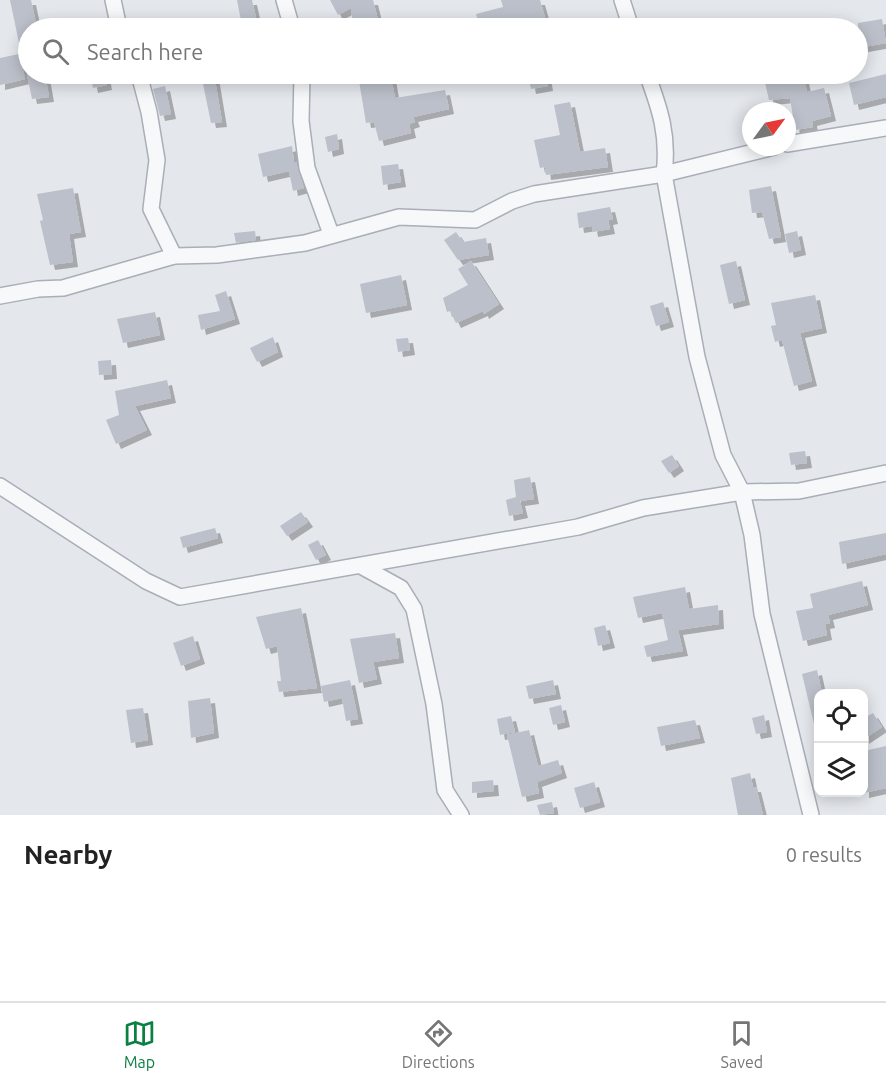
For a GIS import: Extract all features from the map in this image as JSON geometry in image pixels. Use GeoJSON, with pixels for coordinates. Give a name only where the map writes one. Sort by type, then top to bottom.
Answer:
{"type":"FeatureCollection","features":[{"type":"Feature","properties":{"kind":"street"},"geometry":{"type":"LineString","coordinates":[[113,0],[117,18]]}},
{"type":"Feature","properties":{"kind":"street"},"geometry":{"type":"LineString","coordinates":[[284,0],[289,18]]}},
{"type":"Feature","properties":{"kind":"street"},"geometry":{"type":"LineString","coordinates":[[622,0],[628,18]]}},
{"type":"Feature","properties":{"kind":"street"},"geometry":{"type":"LineString","coordinates":[[141,84],[149,112],[157,160],[151,209],[174,256]]}},
{"type":"Feature","properties":{"kind":"street"},"geometry":{"type":"LineString","coordinates":[[302,84],[301,121],[307,168],[331,234]]}},
{"type":"Feature","properties":{"kind":"street"},"geometry":{"type":"LineString","coordinates":[[650,84],[661,114],[665,137],[667,149],[664,174],[697,357],[723,455],[742,492],[752,536],[762,614],[811,815]]}},
{"type":"Feature","properties":{"kind":"street"},"geometry":{"type":"LineString","coordinates":[[796,143],[886,128]]}},
{"type":"Feature","properties":{"kind":"street"},"geometry":{"type":"LineString","coordinates":[[0,296],[38,289],[63,288],[174,256],[217,255],[304,243],[399,217],[475,220],[512,201],[534,194],[664,174],[742,155]]}},
{"type":"Feature","properties":{"kind":"street"},"geometry":{"type":"LineString","coordinates":[[0,486],[146,581],[180,597],[578,527],[643,508],[742,492],[799,491],[886,473]]}},
{"type":"Feature","properties":{"kind":"street"},"geometry":{"type":"LineString","coordinates":[[361,566],[400,588],[414,609],[434,704],[445,790],[461,815]]}},
{"type":"Feature","properties":{"kind":"building"},"geometry":{"type":"Polygon","coordinates":[[[10,0],[31,0],[35,18],[18,18],[18,38],[10,0]]]}},
{"type":"Feature","properties":{"kind":"building"},"geometry":{"type":"Polygon","coordinates":[[[237,0],[252,0],[256,18],[240,18],[237,0]]]}},
{"type":"Feature","properties":{"kind":"building"},"geometry":{"type":"Polygon","coordinates":[[[330,0],[373,0],[378,18],[352,18],[351,8],[338,15],[330,0]]]}},
{"type":"Feature","properties":{"kind":"building"},"geometry":{"type":"Polygon","coordinates":[[[501,0],[540,0],[545,18],[477,18],[476,14],[503,7],[501,0]]]}},
{"type":"Feature","properties":{"kind":"building"},"geometry":{"type":"Polygon","coordinates":[[[882,19],[886,43],[868,46],[868,21],[882,19]]]}},
{"type":"Feature","properties":{"kind":"building"},"geometry":{"type":"Polygon","coordinates":[[[18,54],[18,81],[0,85],[0,58],[18,54]]]}},
{"type":"Feature","properties":{"kind":"building"},"geometry":{"type":"Polygon","coordinates":[[[886,74],[886,97],[854,105],[849,84],[868,84],[868,78],[886,74]]]}},
{"type":"Feature","properties":{"kind":"building"},"geometry":{"type":"Polygon","coordinates":[[[29,84],[47,84],[49,97],[32,99],[29,84]]]}},
{"type":"Feature","properties":{"kind":"building"},"geometry":{"type":"Polygon","coordinates":[[[92,84],[107,84],[107,85],[93,88],[92,84]]]}},
{"type":"Feature","properties":{"kind":"building"},"geometry":{"type":"Polygon","coordinates":[[[203,84],[216,84],[222,122],[211,123],[203,84]]]}},
{"type":"Feature","properties":{"kind":"building"},"geometry":{"type":"Polygon","coordinates":[[[360,84],[392,84],[395,98],[445,90],[449,109],[413,117],[415,122],[409,124],[411,133],[379,141],[374,122],[366,123],[360,84]]]}},
{"type":"Feature","properties":{"kind":"building"},"geometry":{"type":"Polygon","coordinates":[[[530,84],[548,84],[548,86],[531,89],[530,84]]]}},
{"type":"Feature","properties":{"kind":"building"},"geometry":{"type":"Polygon","coordinates":[[[765,84],[805,84],[807,92],[824,88],[831,116],[812,121],[813,127],[796,130],[796,102],[791,102],[790,98],[769,100],[765,84]]]}},
{"type":"Feature","properties":{"kind":"building"},"geometry":{"type":"Polygon","coordinates":[[[165,86],[171,114],[160,116],[153,89],[165,86]]]}},
{"type":"Feature","properties":{"kind":"building"},"geometry":{"type":"Polygon","coordinates":[[[570,102],[580,152],[605,148],[608,167],[546,175],[545,167],[540,168],[534,140],[560,135],[554,105],[570,102]]]}},
{"type":"Feature","properties":{"kind":"building"},"geometry":{"type":"Polygon","coordinates":[[[337,134],[339,149],[328,152],[325,137],[337,134]]]}},
{"type":"Feature","properties":{"kind":"building"},"geometry":{"type":"Polygon","coordinates":[[[292,146],[294,162],[296,162],[304,188],[293,191],[289,171],[263,177],[258,154],[292,146]]]}},
{"type":"Feature","properties":{"kind":"building"},"geometry":{"type":"Polygon","coordinates":[[[398,164],[401,182],[383,185],[381,166],[398,164]]]}},
{"type":"Feature","properties":{"kind":"building"},"geometry":{"type":"Polygon","coordinates":[[[771,186],[781,237],[769,239],[762,212],[752,213],[749,190],[771,186]]]}},
{"type":"Feature","properties":{"kind":"building"},"geometry":{"type":"Polygon","coordinates":[[[73,188],[81,232],[69,234],[73,262],[50,265],[40,221],[43,220],[37,194],[73,188]]]}},
{"type":"Feature","properties":{"kind":"building"},"geometry":{"type":"Polygon","coordinates":[[[610,207],[613,219],[608,220],[610,229],[593,232],[592,226],[579,228],[577,213],[610,207]]]}},
{"type":"Feature","properties":{"kind":"building"},"geometry":{"type":"Polygon","coordinates":[[[255,231],[256,240],[236,243],[234,233],[255,231]]]}},
{"type":"Feature","properties":{"kind":"building"},"geometry":{"type":"Polygon","coordinates":[[[797,231],[801,250],[789,253],[785,234],[797,231]]]}},
{"type":"Feature","properties":{"kind":"building"},"geometry":{"type":"Polygon","coordinates":[[[456,232],[463,242],[486,238],[489,255],[458,260],[444,240],[456,232]]]}},
{"type":"Feature","properties":{"kind":"building"},"geometry":{"type":"Polygon","coordinates":[[[471,261],[499,304],[484,314],[483,311],[456,323],[450,311],[447,312],[443,298],[468,285],[458,269],[471,261]]]}},
{"type":"Feature","properties":{"kind":"building"},"geometry":{"type":"Polygon","coordinates":[[[736,261],[745,300],[729,304],[720,265],[736,261]]]}},
{"type":"Feature","properties":{"kind":"building"},"geometry":{"type":"Polygon","coordinates":[[[401,275],[407,305],[366,313],[360,284],[401,275]]]}},
{"type":"Feature","properties":{"kind":"building"},"geometry":{"type":"Polygon","coordinates":[[[226,291],[235,319],[201,330],[198,315],[220,311],[215,295],[226,291]]]}},
{"type":"Feature","properties":{"kind":"building"},"geometry":{"type":"Polygon","coordinates":[[[815,295],[822,328],[800,333],[812,381],[794,386],[782,340],[775,342],[771,326],[776,325],[771,303],[815,295]]]}},
{"type":"Feature","properties":{"kind":"building"},"geometry":{"type":"Polygon","coordinates":[[[663,302],[669,322],[656,326],[650,306],[663,302]]]}},
{"type":"Feature","properties":{"kind":"building"},"geometry":{"type":"Polygon","coordinates":[[[155,312],[160,335],[123,343],[117,319],[155,312]]]}},
{"type":"Feature","properties":{"kind":"building"},"geometry":{"type":"Polygon","coordinates":[[[273,337],[278,352],[257,362],[250,348],[273,337]]]}},
{"type":"Feature","properties":{"kind":"building"},"geometry":{"type":"Polygon","coordinates":[[[408,338],[410,350],[398,352],[396,339],[408,338]]]}},
{"type":"Feature","properties":{"kind":"building"},"geometry":{"type":"Polygon","coordinates":[[[111,360],[112,374],[99,375],[98,361],[111,360]]]}},
{"type":"Feature","properties":{"kind":"building"},"geometry":{"type":"Polygon","coordinates":[[[167,380],[171,398],[135,406],[147,430],[116,444],[106,420],[119,415],[115,391],[167,380]]]}},
{"type":"Feature","properties":{"kind":"building"},"geometry":{"type":"Polygon","coordinates":[[[805,451],[807,463],[791,465],[789,453],[805,451]]]}},
{"type":"Feature","properties":{"kind":"building"},"geometry":{"type":"Polygon","coordinates":[[[672,455],[679,466],[669,473],[661,461],[672,455]]]}},
{"type":"Feature","properties":{"kind":"building"},"geometry":{"type":"Polygon","coordinates":[[[530,477],[534,499],[520,501],[523,513],[509,516],[506,500],[516,497],[514,480],[530,477]]]}},
{"type":"Feature","properties":{"kind":"building"},"geometry":{"type":"Polygon","coordinates":[[[301,512],[308,522],[287,536],[280,526],[301,512]]]}},
{"type":"Feature","properties":{"kind":"building"},"geometry":{"type":"Polygon","coordinates":[[[215,528],[218,538],[183,548],[180,537],[215,528]]]}},
{"type":"Feature","properties":{"kind":"building"},"geometry":{"type":"Polygon","coordinates":[[[886,533],[886,554],[842,564],[839,542],[886,533]]]}},
{"type":"Feature","properties":{"kind":"building"},"geometry":{"type":"Polygon","coordinates":[[[318,540],[326,555],[316,560],[308,545],[318,540]]]}},
{"type":"Feature","properties":{"kind":"building"},"geometry":{"type":"Polygon","coordinates":[[[862,581],[868,605],[828,615],[830,623],[825,624],[827,635],[803,641],[796,611],[813,608],[810,594],[862,581]]]}},
{"type":"Feature","properties":{"kind":"building"},"geometry":{"type":"Polygon","coordinates":[[[685,587],[689,609],[718,605],[719,624],[678,630],[683,651],[647,657],[644,646],[668,640],[662,613],[638,618],[633,597],[685,587]]]}},
{"type":"Feature","properties":{"kind":"building"},"geometry":{"type":"Polygon","coordinates":[[[301,608],[317,688],[279,692],[277,681],[281,681],[277,646],[266,649],[256,617],[301,608]]]}},
{"type":"Feature","properties":{"kind":"building"},"geometry":{"type":"Polygon","coordinates":[[[605,625],[610,643],[598,646],[594,628],[605,625]]]}},
{"type":"Feature","properties":{"kind":"building"},"geometry":{"type":"Polygon","coordinates":[[[395,633],[399,658],[373,662],[377,679],[359,683],[350,639],[395,633]]]}},
{"type":"Feature","properties":{"kind":"building"},"geometry":{"type":"Polygon","coordinates":[[[193,636],[200,659],[181,666],[173,643],[193,636]]]}},
{"type":"Feature","properties":{"kind":"building"},"geometry":{"type":"Polygon","coordinates":[[[817,670],[821,689],[814,689],[814,724],[802,674],[817,670]]]}},
{"type":"Feature","properties":{"kind":"building"},"geometry":{"type":"Polygon","coordinates":[[[350,680],[358,719],[346,721],[342,698],[324,702],[321,686],[350,680]]]}},
{"type":"Feature","properties":{"kind":"building"},"geometry":{"type":"Polygon","coordinates":[[[553,680],[556,694],[529,699],[526,686],[553,680]]]}},
{"type":"Feature","properties":{"kind":"building"},"geometry":{"type":"Polygon","coordinates":[[[210,698],[214,733],[191,738],[188,701],[210,698]]]}},
{"type":"Feature","properties":{"kind":"building"},"geometry":{"type":"Polygon","coordinates":[[[561,705],[565,722],[553,725],[549,708],[561,705]]]}},
{"type":"Feature","properties":{"kind":"building"},"geometry":{"type":"Polygon","coordinates":[[[143,708],[148,740],[131,743],[126,710],[143,708]]]}},
{"type":"Feature","properties":{"kind":"building"},"geometry":{"type":"Polygon","coordinates":[[[873,713],[882,727],[868,736],[868,716],[873,713]]]}},
{"type":"Feature","properties":{"kind":"building"},"geometry":{"type":"Polygon","coordinates":[[[764,715],[767,732],[756,734],[752,718],[764,715]]]}},
{"type":"Feature","properties":{"kind":"building"},"geometry":{"type":"Polygon","coordinates":[[[511,716],[515,732],[500,735],[497,719],[511,716]]]}},
{"type":"Feature","properties":{"kind":"building"},"geometry":{"type":"Polygon","coordinates":[[[695,720],[700,738],[661,746],[657,727],[695,720]]]}},
{"type":"Feature","properties":{"kind":"building"},"geometry":{"type":"Polygon","coordinates":[[[529,730],[538,766],[558,760],[562,773],[537,782],[539,793],[522,797],[507,735],[529,730]]]}},
{"type":"Feature","properties":{"kind":"building"},"geometry":{"type":"Polygon","coordinates":[[[886,746],[886,788],[868,792],[868,750],[886,746]]]}},
{"type":"Feature","properties":{"kind":"building"},"geometry":{"type":"Polygon","coordinates":[[[750,773],[763,815],[738,815],[731,778],[750,773]]]}},
{"type":"Feature","properties":{"kind":"building"},"geometry":{"type":"Polygon","coordinates":[[[493,780],[494,791],[472,793],[472,782],[493,780]]]}},
{"type":"Feature","properties":{"kind":"building"},"geometry":{"type":"Polygon","coordinates":[[[594,782],[600,802],[580,808],[574,788],[594,782]]]}},
{"type":"Feature","properties":{"kind":"building"},"geometry":{"type":"Polygon","coordinates":[[[552,802],[554,813],[540,815],[537,805],[552,802]]]}}]}
